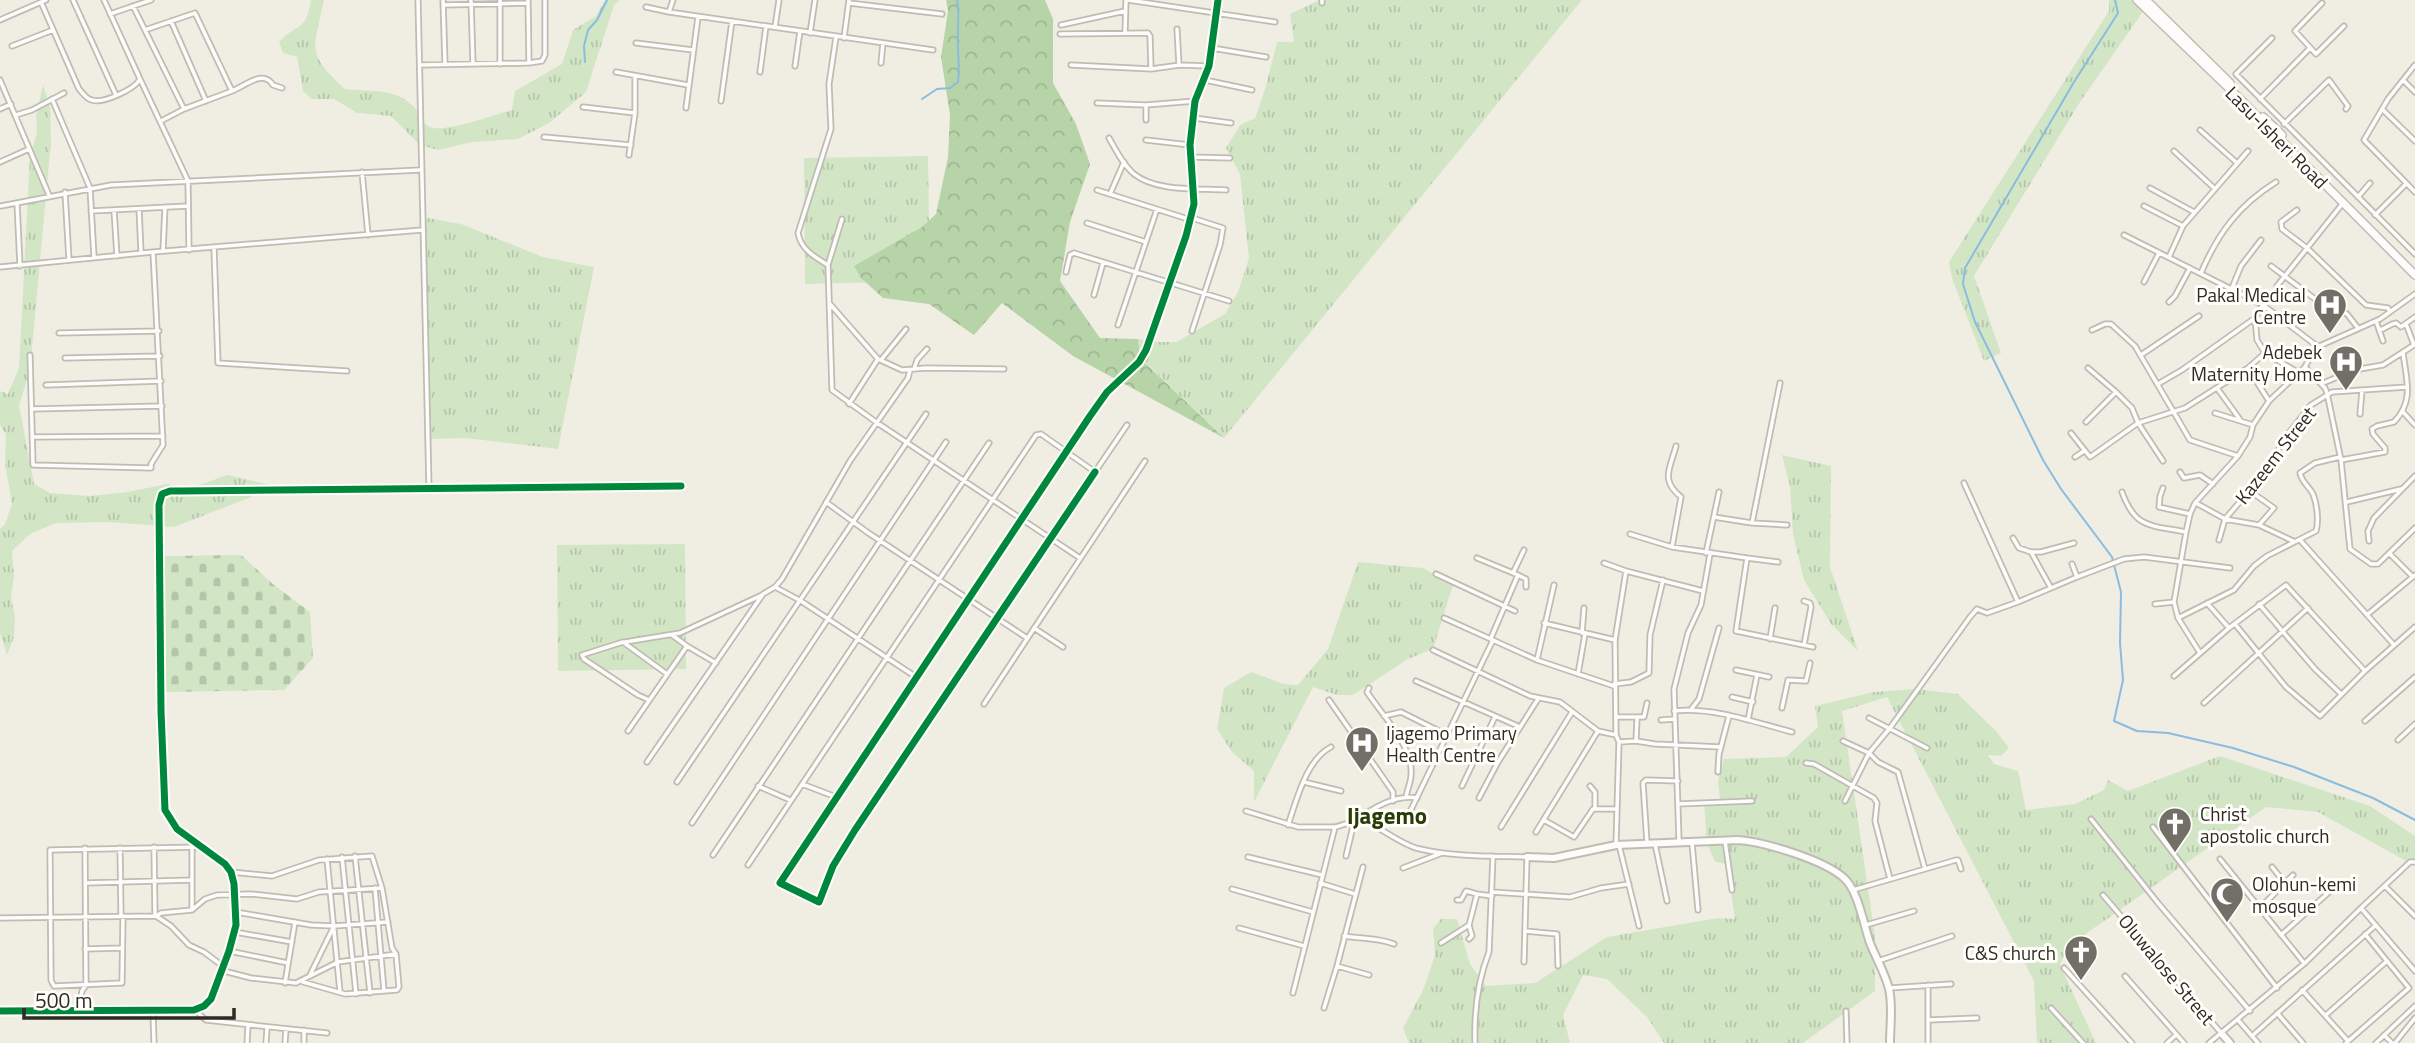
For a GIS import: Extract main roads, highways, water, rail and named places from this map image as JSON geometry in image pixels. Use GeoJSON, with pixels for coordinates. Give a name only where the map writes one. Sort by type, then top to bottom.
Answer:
{"type":"FeatureCollection","features":[{"type":"Feature","properties":{"kind":"main road","name":"Lasu-Isheri Road"},"geometry":{"type":"LineString","coordinates":[[2137,0],[2212,69],[2415,275]]}},
{"type":"Feature","properties":{"kind":"main road","name":"Lasu-Isheri Road"},"geometry":{"type":"LineString","coordinates":[[2146,0],[2343,203],[2415,270]]}},
{"type":"Feature","properties":{"kind":"waterway"},"geometry":{"type":"LineString","coordinates":[[585,62],[584,46],[588,30],[597,20],[607,0]]}},
{"type":"Feature","properties":{"kind":"waterway"},"geometry":{"type":"LineString","coordinates":[[922,99],[937,89],[950,88],[958,82],[957,0]]}},
{"type":"Feature","properties":{"kind":"waterway"},"geometry":{"type":"LineString","coordinates":[[2115,0],[2118,13],[2074,82],[1965,268],[1963,284],[1975,322],[2043,460],[2061,489],[2112,557],[2121,592],[2120,643],[2123,680],[2114,721],[2137,731],[2168,733],[2233,748],[2294,767],[2373,798],[2415,820]]}},
{"type":"Feature","properties":{"kind":"place","name":"Pakal Medical Centre"},"geometry":{"type":"Point","coordinates":[2330,335]}},
{"type":"Feature","properties":{"kind":"place","name":"Adebek Maternity Home"},"geometry":{"type":"Point","coordinates":[2346,392]}},
{"type":"Feature","properties":{"kind":"place","name":"Ijagemo Primary Health Centre"},"geometry":{"type":"Point","coordinates":[1362,773]}},
{"type":"Feature","properties":{"kind":"place","name":"Christ apostolic church"},"geometry":{"type":"Point","coordinates":[2175,854]}},
{"type":"Feature","properties":{"kind":"place","name":"Olohun-kemi mosque"},"geometry":{"type":"Point","coordinates":[2227,924]}},
{"type":"Feature","properties":{"kind":"place","name":"C&S church"},"geometry":{"type":"Point","coordinates":[2081,982]}},
{"type":"Feature","properties":{"kind":"district","name":"Ijagemo"},"geometry":{"type":"Point","coordinates":[1387,815]}}]}
